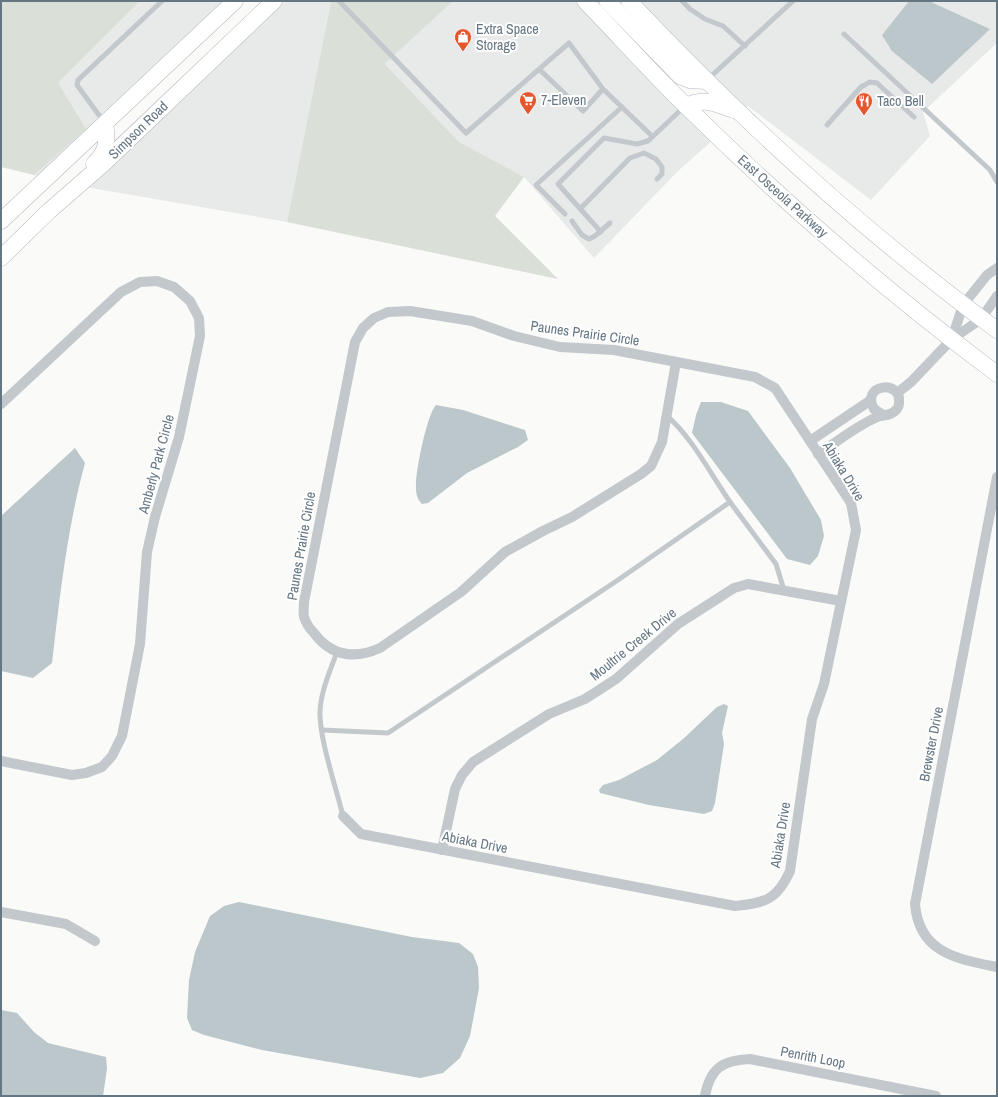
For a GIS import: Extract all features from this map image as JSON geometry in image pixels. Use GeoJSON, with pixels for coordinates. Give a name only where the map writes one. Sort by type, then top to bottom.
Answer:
{"type":"FeatureCollection","features":[{"type":"Feature","properties":{"kind":"main road","name":"Simpson Road"},"geometry":{"type":"LineString","coordinates":[[1,221],[236,1]]}},
{"type":"Feature","properties":{"kind":"main road","name":"Simpson Road"},"geometry":{"type":"LineString","coordinates":[[1,258],[48,211],[103,164],[274,1]]}},
{"type":"Feature","properties":{"kind":"main road","name":"East Osceola Parkway"},"geometry":{"type":"LineString","coordinates":[[586,1],[686,106],[799,213],[952,339],[997,374]]}},
{"type":"Feature","properties":{"kind":"main road"},"geometry":{"type":"LineString","coordinates":[[607,1],[680,76],[690,80],[706,81]]}},
{"type":"Feature","properties":{"kind":"main road"},"geometry":{"type":"LineString","coordinates":[[629,1],[706,81],[820,188],[897,254],[997,330]]}},
{"type":"Feature","properties":{"kind":"main road"},"geometry":{"type":"LineString","coordinates":[[686,106],[697,101],[710,102],[738,112]]}},
{"type":"Feature","properties":{"kind":"main road"},"geometry":{"type":"LineString","coordinates":[[48,211],[66,189],[100,158],[108,140],[105,124]]}},
{"type":"Feature","properties":{"kind":"street"},"geometry":{"type":"LineString","coordinates":[[952,339],[963,305],[987,275],[997,268]]}},
{"type":"Feature","properties":{"kind":"street","name":"Amberly Park Circle"},"geometry":{"type":"LineString","coordinates":[[1,404],[121,292],[140,282],[157,281],[174,287],[190,301],[199,318],[200,336],[179,437],[155,517],[147,552],[140,644],[122,736],[112,756],[102,767],[86,773],[72,775],[1,761]]}},
{"type":"Feature","properties":{"kind":"street"},"geometry":{"type":"LineString","coordinates":[[897,393],[919,375],[952,339],[982,319],[997,296]]}},
{"type":"Feature","properties":{"kind":"street","name":"Paunes Prairie Circle"},"geometry":{"type":"LineString","coordinates":[[676,362],[667,416],[658,454],[651,466],[641,474],[572,517],[543,530],[505,552],[461,592],[380,648],[366,654],[349,655],[336,652],[319,640],[310,629],[304,618],[304,602],[355,342],[363,328],[374,318],[388,312],[410,311],[472,321],[514,336],[560,347],[614,350],[755,377],[775,388],[810,441]]}},
{"type":"Feature","properties":{"kind":"street"},"geometry":{"type":"LineString","coordinates":[[818,454],[873,418],[888,415],[897,408],[899,403],[897,393],[892,388],[885,387],[878,389],[873,393],[871,400],[874,410],[883,415]]}},
{"type":"Feature","properties":{"kind":"street"},"geometry":{"type":"LineString","coordinates":[[810,441],[871,400]]}},
{"type":"Feature","properties":{"kind":"street","name":"Abiaka Drive"},"geometry":{"type":"LineString","coordinates":[[343,816],[361,834],[442,850],[735,906],[756,904],[771,898],[783,887],[790,871],[812,719],[824,684],[856,530],[851,503],[810,441]]}},
{"type":"Feature","properties":{"kind":"street","name":"Brewster Drive"},"geometry":{"type":"LineString","coordinates":[[996,483],[915,904],[916,915],[923,931],[932,944],[962,960],[997,967]]}},
{"type":"Feature","properties":{"kind":"street","name":"Moultrie Creek Drive"},"geometry":{"type":"LineString","coordinates":[[442,850],[455,789],[462,775],[473,762],[549,714],[585,699],[616,679],[678,624],[734,588],[748,584],[841,601]]}},
{"type":"Feature","properties":{"kind":"street"},"geometry":{"type":"LineString","coordinates":[[1,912],[66,924],[95,941]]}},
{"type":"Feature","properties":{"kind":"street","name":"Penrith Loop"},"geometry":{"type":"LineString","coordinates":[[705,1096],[709,1080],[721,1065],[735,1059],[750,1059],[936,1096]]}},
{"type":"Feature","properties":{"kind":"lane"},"geometry":{"type":"LineString","coordinates":[[105,124],[78,85],[78,80],[162,1]]}},
{"type":"Feature","properties":{"kind":"lane"},"geometry":{"type":"LineString","coordinates":[[339,1],[466,134],[569,43],[603,89],[652,136]]}},
{"type":"Feature","properties":{"kind":"lane"},"geometry":{"type":"LineString","coordinates":[[682,1],[690,9],[705,19],[723,26],[745,46]]}},
{"type":"Feature","properties":{"kind":"lane"},"geometry":{"type":"LineString","coordinates":[[706,81],[793,1]]}},
{"type":"Feature","properties":{"kind":"lane"},"geometry":{"type":"LineString","coordinates":[[844,34],[990,170],[997,182]]}},
{"type":"Feature","properties":{"kind":"lane"},"geometry":{"type":"LineString","coordinates":[[540,70],[583,112],[603,89]]}},
{"type":"Feature","properties":{"kind":"lane"},"geometry":{"type":"LineString","coordinates":[[827,125],[861,87],[870,82],[877,83],[914,117]]}},
{"type":"Feature","properties":{"kind":"lane"},"geometry":{"type":"LineString","coordinates":[[601,232],[558,184],[604,138],[637,144],[648,141],[686,106]]}},
{"type":"Feature","properties":{"kind":"lane"},"geometry":{"type":"LineString","coordinates":[[565,214],[536,185],[622,107]]}},
{"type":"Feature","properties":{"kind":"lane"},"geometry":{"type":"LineString","coordinates":[[580,209],[630,158],[644,153],[656,158],[662,167],[662,174],[657,179]]}},
{"type":"Feature","properties":{"kind":"lane"},"geometry":{"type":"LineString","coordinates":[[572,220],[582,235],[589,239],[601,232],[610,223]]}},
{"type":"Feature","properties":{"kind":"lane"},"geometry":{"type":"LineString","coordinates":[[667,416],[680,429],[730,502],[776,564],[784,590]]}},
{"type":"Feature","properties":{"kind":"lane"},"geometry":{"type":"LineString","coordinates":[[322,730],[388,733],[618,580],[730,502]]}},
{"type":"Feature","properties":{"kind":"lane"},"geometry":{"type":"LineString","coordinates":[[336,652],[321,704],[320,717],[343,816]]}},
{"type":"Feature","properties":{"kind":"shaded area"},"geometry":{"type":"Polygon","coordinates":[[[1,1],[140,1],[58,83],[86,129],[34,175],[1,167],[1,1]]]}},
{"type":"Feature","properties":{"kind":"shaded area"},"geometry":{"type":"Polygon","coordinates":[[[140,1],[245,1],[53,181],[33,175],[58,83],[140,1]]]}},
{"type":"Feature","properties":{"kind":"shaded area"},"geometry":{"type":"Polygon","coordinates":[[[262,1],[331,1],[287,222],[68,184],[262,1]]]}},
{"type":"Feature","properties":{"kind":"shaded area"},"geometry":{"type":"Polygon","coordinates":[[[331,1],[453,1],[385,64],[459,142],[524,177],[495,216],[558,279],[287,222],[331,1]]]}},
{"type":"Feature","properties":{"kind":"shaded area"},"geometry":{"type":"Polygon","coordinates":[[[453,1],[577,1],[681,109],[682,114],[684,113],[713,140],[678,171],[594,258],[524,177],[460,143],[385,64],[453,1]]]}},
{"type":"Feature","properties":{"kind":"shaded area"},"geometry":{"type":"Polygon","coordinates":[[[638,1],[909,1],[882,35],[990,29],[929,1],[997,1],[997,43],[923,112],[930,136],[871,200],[748,106],[745,108],[709,74],[638,1]]]}},
{"type":"Feature","properties":{"kind":"shaded area"},"geometry":{"type":"Polygon","coordinates":[[[909,1],[929,1],[990,29],[932,84],[892,51],[882,35],[909,1]]]}},
{"type":"Feature","properties":{"kind":"shaded area"},"geometry":{"type":"Polygon","coordinates":[[[701,402],[721,402],[748,411],[790,468],[821,520],[824,536],[818,556],[810,565],[787,559],[692,433],[701,402]]]}},
{"type":"Feature","properties":{"kind":"shaded area"},"geometry":{"type":"Polygon","coordinates":[[[436,405],[463,410],[525,430],[528,440],[518,447],[467,473],[428,503],[422,504],[416,492],[417,470],[425,431],[436,405]]]}},
{"type":"Feature","properties":{"kind":"shaded area"},"geometry":{"type":"Polygon","coordinates":[[[75,448],[85,463],[69,537],[61,587],[52,663],[33,678],[1,671],[1,516],[75,448]]]}},
{"type":"Feature","properties":{"kind":"shaded area"},"geometry":{"type":"Polygon","coordinates":[[[724,704],[728,706],[722,733],[724,744],[715,803],[712,811],[704,814],[649,805],[600,793],[599,790],[603,785],[619,780],[657,760],[683,739],[717,707],[724,704]]]}},
{"type":"Feature","properties":{"kind":"shaded area"},"geometry":{"type":"Polygon","coordinates":[[[239,902],[412,937],[459,943],[473,954],[478,967],[479,988],[470,1036],[460,1058],[443,1073],[420,1078],[262,1050],[204,1035],[192,1030],[187,1018],[189,980],[195,952],[210,916],[224,906],[239,902]]]}},
{"type":"Feature","properties":{"kind":"shaded area"},"geometry":{"type":"Polygon","coordinates":[[[1,1010],[17,1013],[34,1032],[48,1043],[106,1057],[107,1069],[103,1096],[1,1096],[1,1010]]]}},
{"type":"Feature","properties":{"kind":"place","name":"Extra Space Storage"},"geometry":{"type":"Point","coordinates":[463,52]}},
{"type":"Feature","properties":{"kind":"place","name":"7-Eleven"},"geometry":{"type":"Point","coordinates":[528,115]}},
{"type":"Feature","properties":{"kind":"place","name":"Taco Bell"},"geometry":{"type":"Point","coordinates":[864,116]}}]}
